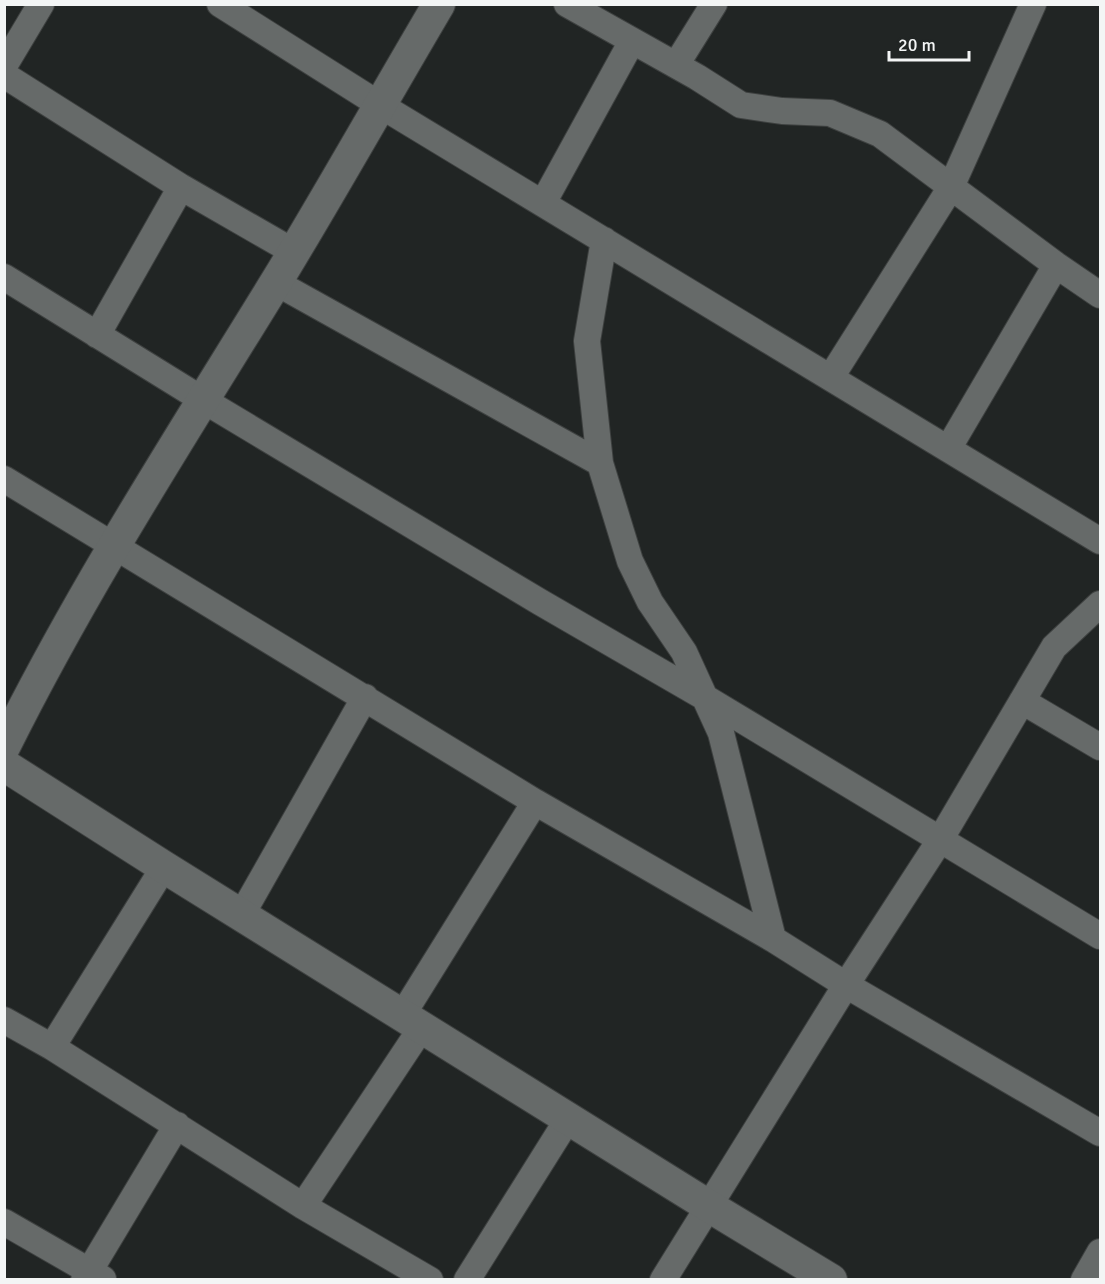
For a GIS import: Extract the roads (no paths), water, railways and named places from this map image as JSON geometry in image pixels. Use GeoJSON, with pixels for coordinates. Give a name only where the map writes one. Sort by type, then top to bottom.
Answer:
{"type":"FeatureCollection","features":[{"type":"Feature","properties":{"kind":"street"},"geometry":{"type":"LineString","coordinates":[[4,66],[41,4]]}},
{"type":"Feature","properties":{"kind":"street"},"geometry":{"type":"LineString","coordinates":[[220,4],[380,105],[1101,541]]}},
{"type":"Feature","properties":{"kind":"street"},"geometry":{"type":"LineString","coordinates":[[4,747],[14,703],[113,547],[294,252],[439,4]]}},
{"type":"Feature","properties":{"kind":"street"},"geometry":{"type":"LineString","coordinates":[[567,4],[676,65],[741,105],[782,111],[830,113],[880,134],[1056,265],[1101,295]]}},
{"type":"Feature","properties":{"kind":"street"},"geometry":{"type":"LineString","coordinates":[[676,65],[714,4]]}},
{"type":"Feature","properties":{"kind":"street"},"geometry":{"type":"LineString","coordinates":[[831,377],[951,187],[1033,4]]}},
{"type":"Feature","properties":{"kind":"street"},"geometry":{"type":"LineString","coordinates":[[543,203],[632,41]]}},
{"type":"Feature","properties":{"kind":"street"},"geometry":{"type":"LineString","coordinates":[[4,75],[181,187],[294,252]]}},
{"type":"Feature","properties":{"kind":"street"},"geometry":{"type":"LineString","coordinates":[[97,334],[181,187]]}},
{"type":"Feature","properties":{"kind":"street"},"geometry":{"type":"LineString","coordinates":[[604,240],[587,341],[600,463],[630,561],[650,602],[684,652],[721,734],[773,939]]}},
{"type":"Feature","properties":{"kind":"street"},"geometry":{"type":"LineString","coordinates":[[948,448],[1056,265]]}},
{"type":"Feature","properties":{"kind":"street"},"geometry":{"type":"LineString","coordinates":[[4,278],[203,400],[1101,936]]}},
{"type":"Feature","properties":{"kind":"street"},"geometry":{"type":"LineString","coordinates":[[275,282],[600,463]]}},
{"type":"Feature","properties":{"kind":"street"},"geometry":{"type":"LineString","coordinates":[[4,478],[113,547],[365,697],[535,802],[773,939],[846,985],[1101,1133]]}},
{"type":"Feature","properties":{"kind":"street"},"geometry":{"type":"LineString","coordinates":[[663,1280],[707,1205],[940,840],[1054,648],[1101,604]]}},
{"type":"Feature","properties":{"kind":"street"},"geometry":{"type":"LineString","coordinates":[[243,914],[365,697]]}},
{"type":"Feature","properties":{"kind":"street"},"geometry":{"type":"LineString","coordinates":[[1022,701],[1101,747]]}},
{"type":"Feature","properties":{"kind":"street"},"geometry":{"type":"LineString","coordinates":[[4,765],[568,1119],[831,1280]]}},
{"type":"Feature","properties":{"kind":"street"},"geometry":{"type":"LineString","coordinates":[[303,1206],[412,1020],[535,802]]}},
{"type":"Feature","properties":{"kind":"street"},"geometry":{"type":"LineString","coordinates":[[52,1047],[164,867]]}},
{"type":"Feature","properties":{"kind":"street"},"geometry":{"type":"LineString","coordinates":[[4,1020],[52,1047],[303,1206],[429,1280]]}},
{"type":"Feature","properties":{"kind":"street"},"geometry":{"type":"LineString","coordinates":[[466,1280],[568,1119]]}},
{"type":"Feature","properties":{"kind":"street"},"geometry":{"type":"LineString","coordinates":[[4,1222],[92,1277],[177,1125]]}},
{"type":"Feature","properties":{"kind":"street"},"geometry":{"type":"LineString","coordinates":[[1084,1280],[1101,1252]]}}]}
